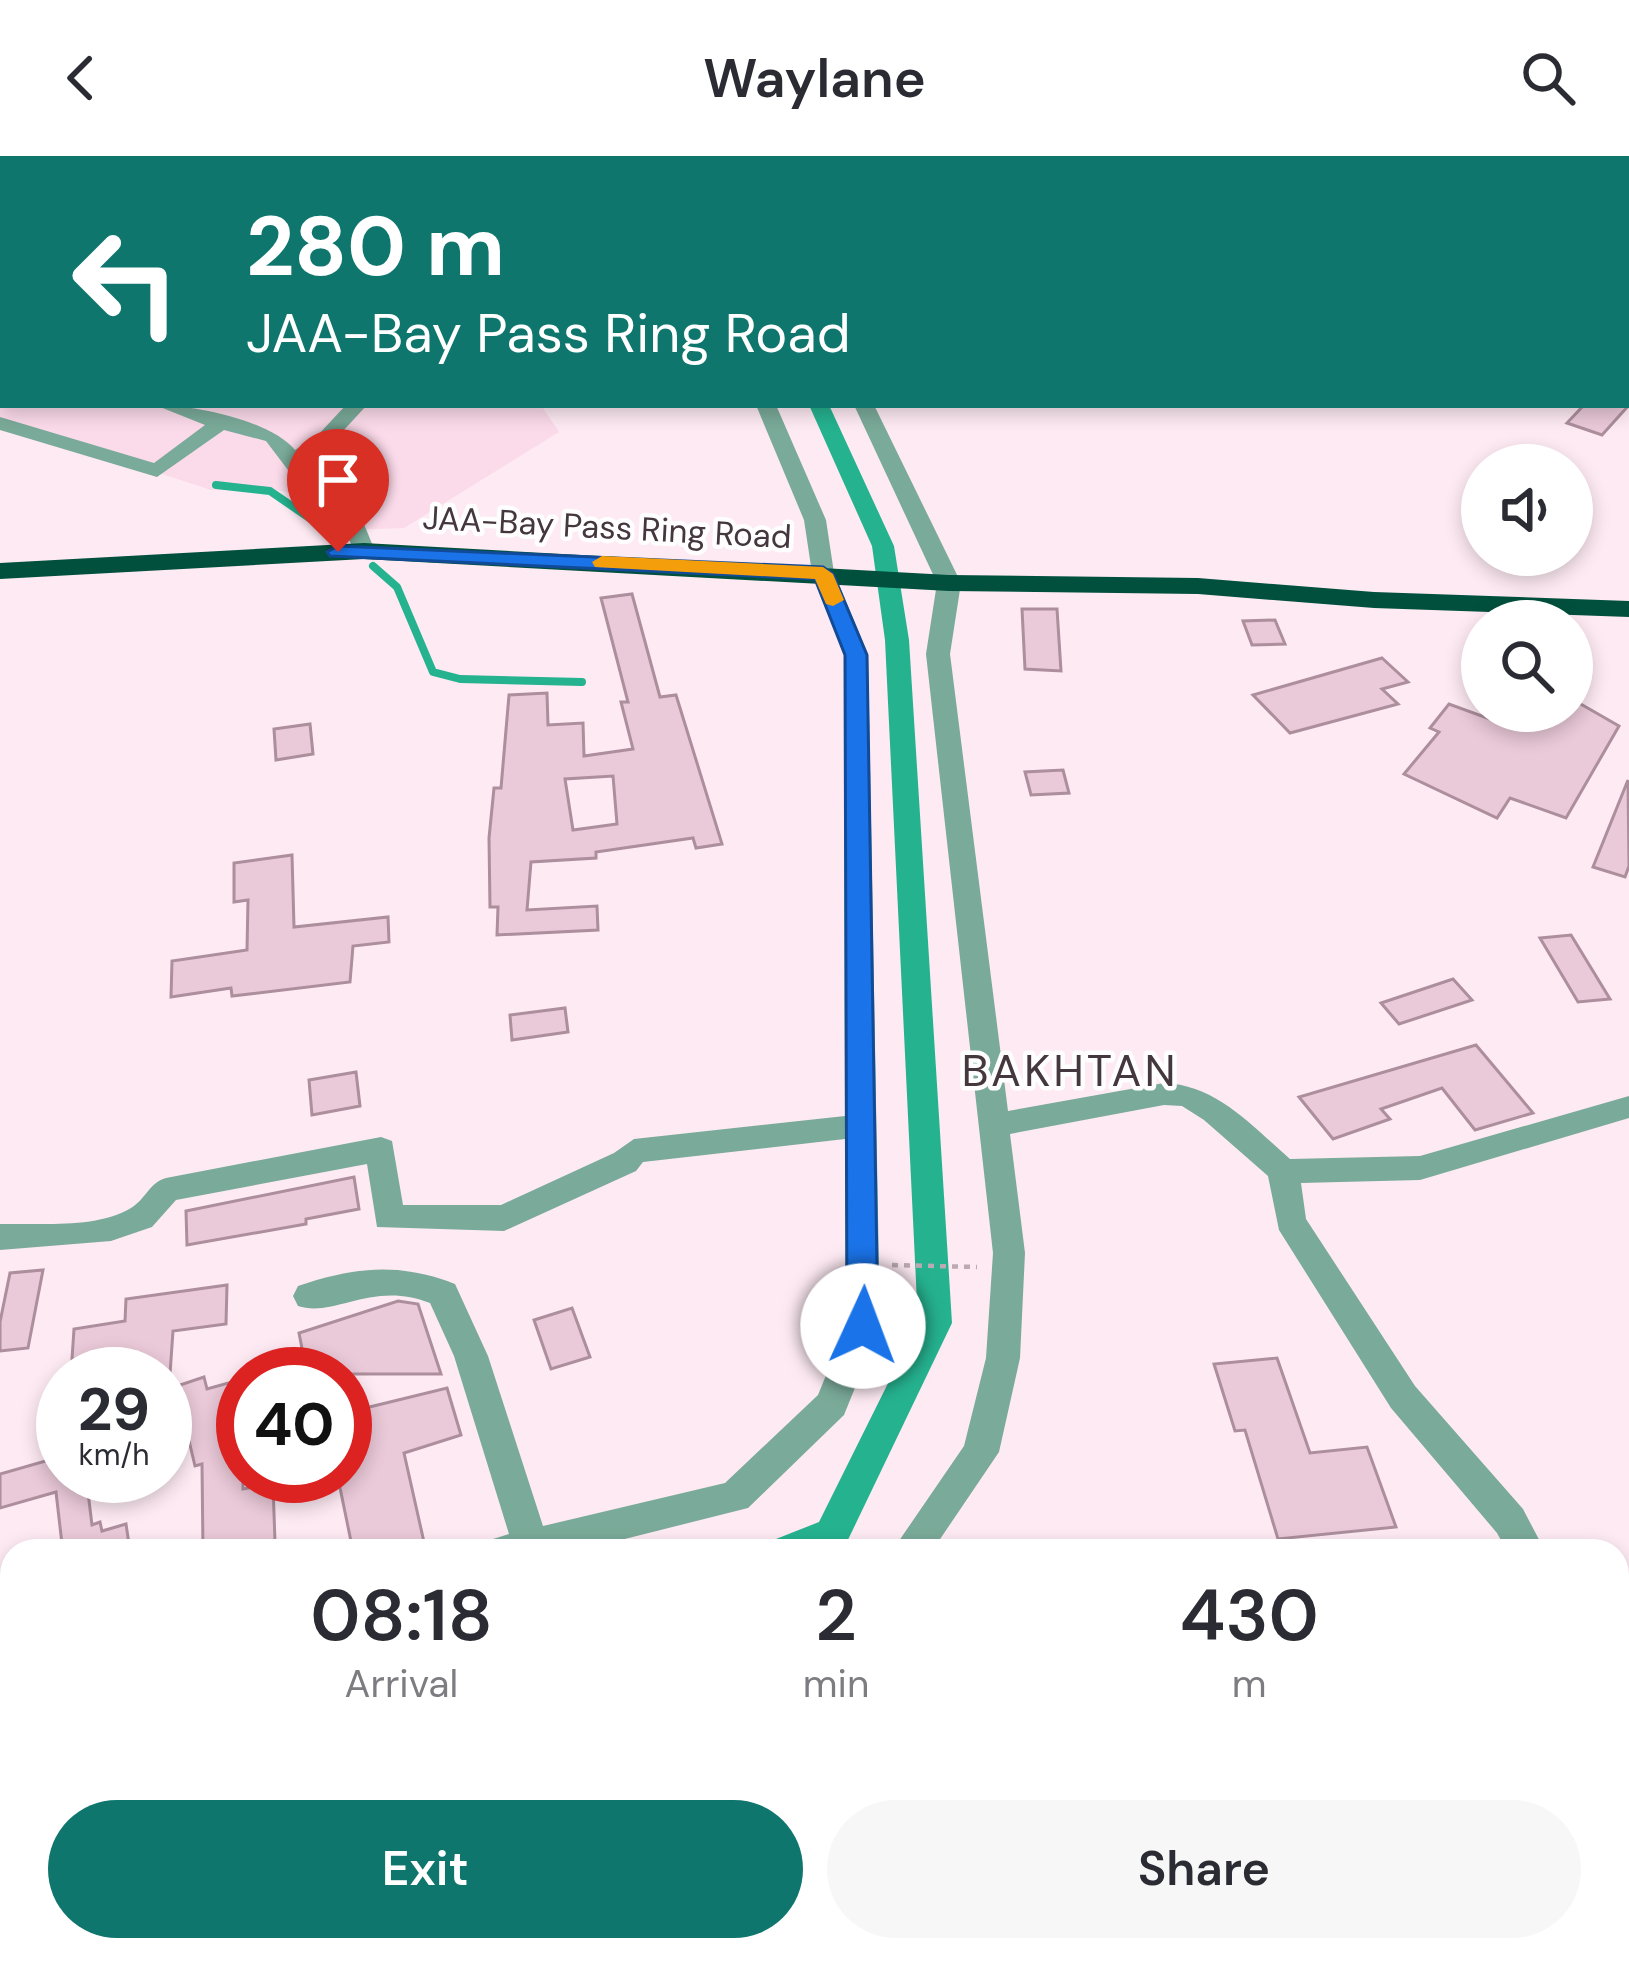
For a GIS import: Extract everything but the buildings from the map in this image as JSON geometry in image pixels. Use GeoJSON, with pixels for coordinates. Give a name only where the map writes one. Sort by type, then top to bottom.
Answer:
{"type":"FeatureCollection","features":[{"type":"Feature","properties":{"kind":"highway","name":"JAA-Bay Pass Ring Road"},"geometry":{"type":"LineString","coordinates":[[0,571],[364,550],[950,583]]}},
{"type":"Feature","properties":{"kind":"highway"},"geometry":{"type":"LineString","coordinates":[[950,583],[1198,586],[1374,600],[1629,609]]}},
{"type":"Feature","properties":{"kind":"street"},"geometry":{"type":"LineString","coordinates":[[396,156],[450,156]]}},
{"type":"Feature","properties":{"kind":"street"},"geometry":{"type":"LineString","coordinates":[[174,408],[273,437],[292,461],[349,512],[364,550]]}},
{"type":"Feature","properties":{"kind":"street"},"geometry":{"type":"LineString","coordinates":[[292,461],[324,440],[354,408]]}},
{"type":"Feature","properties":{"kind":"street"},"geometry":{"type":"LineString","coordinates":[[553,1539],[735,1497],[832,1404],[863,1326],[866,1264],[859,1126],[856,655],[836,575],[767,408]]}},
{"type":"Feature","properties":{"kind":"street"},"geometry":{"type":"LineString","coordinates":[[865,408],[950,583],[938,654],[1009,1253],[1003,1358],[981,1452],[919,1539]]}},
{"type":"Feature","properties":{"kind":"street"},"geometry":{"type":"LineString","coordinates":[[0,423],[158,471],[221,423]]}},
{"type":"Feature","properties":{"kind":"street"},"geometry":{"type":"LineString","coordinates":[[995,1124],[1164,1094],[1188,1095],[1232,1125],[1282,1171],[1290,1221],[1390,1378],[1510,1521],[1520,1539]]}},
{"type":"Feature","properties":{"kind":"street"},"geometry":{"type":"LineString","coordinates":[[1282,1171],[1420,1168],[1629,1107]]}},
{"type":"Feature","properties":{"kind":"street"},"geometry":{"type":"LineString","coordinates":[[0,1238],[131,1223],[147,1215],[166,1190],[380,1150],[388,1218],[504,1218],[625,1162],[634,1151],[859,1126]]}},
{"type":"Feature","properties":{"kind":"street"},"geometry":{"type":"LineString","coordinates":[[310,1296],[388,1276],[415,1280],[443,1294],[471,1355],[516,1539]]}},
{"type":"Feature","properties":{"kind":"path"},"geometry":{"type":"LineString","coordinates":[[879,1264],[988,1267]]}},
{"type":"Feature","properties":{"kind":"shaded area"},"geometry":{"type":"Polygon","coordinates":[[[0,408],[543,408],[559,432],[404,528],[342,530],[330,512],[286,492],[261,487],[211,490],[0,421],[0,408]]]}},
{"type":"Feature","properties":{"kind":"waterway"},"geometry":{"type":"LineString","coordinates":[[819,1539],[832,1534],[935,1323],[897,640],[883,546],[820,408]]}},
{"type":"Feature","properties":{"kind":"waterway"},"geometry":{"type":"LineString","coordinates":[[216,485],[270,491],[337,537]]}},
{"type":"Feature","properties":{"kind":"waterway"},"geometry":{"type":"LineString","coordinates":[[373,566],[397,587],[433,672],[460,679],[582,682]]}},
{"type":"Feature","properties":{"kind":"slow traffic"},"geometry":{"type":"LineString","coordinates":[[602,562],[823,574],[833,600]]}},
{"type":"Feature","properties":{"kind":"district","name":"BAKHTAN"},"geometry":{"type":"Point","coordinates":[1070,1070]}},
{"type":"Feature","properties":{"kind":"route"},"geometry":{"type":"LineString","coordinates":[[338,552],[823,574],[856,655],[859,1126],[866,1264],[863,1326]]}}]}
